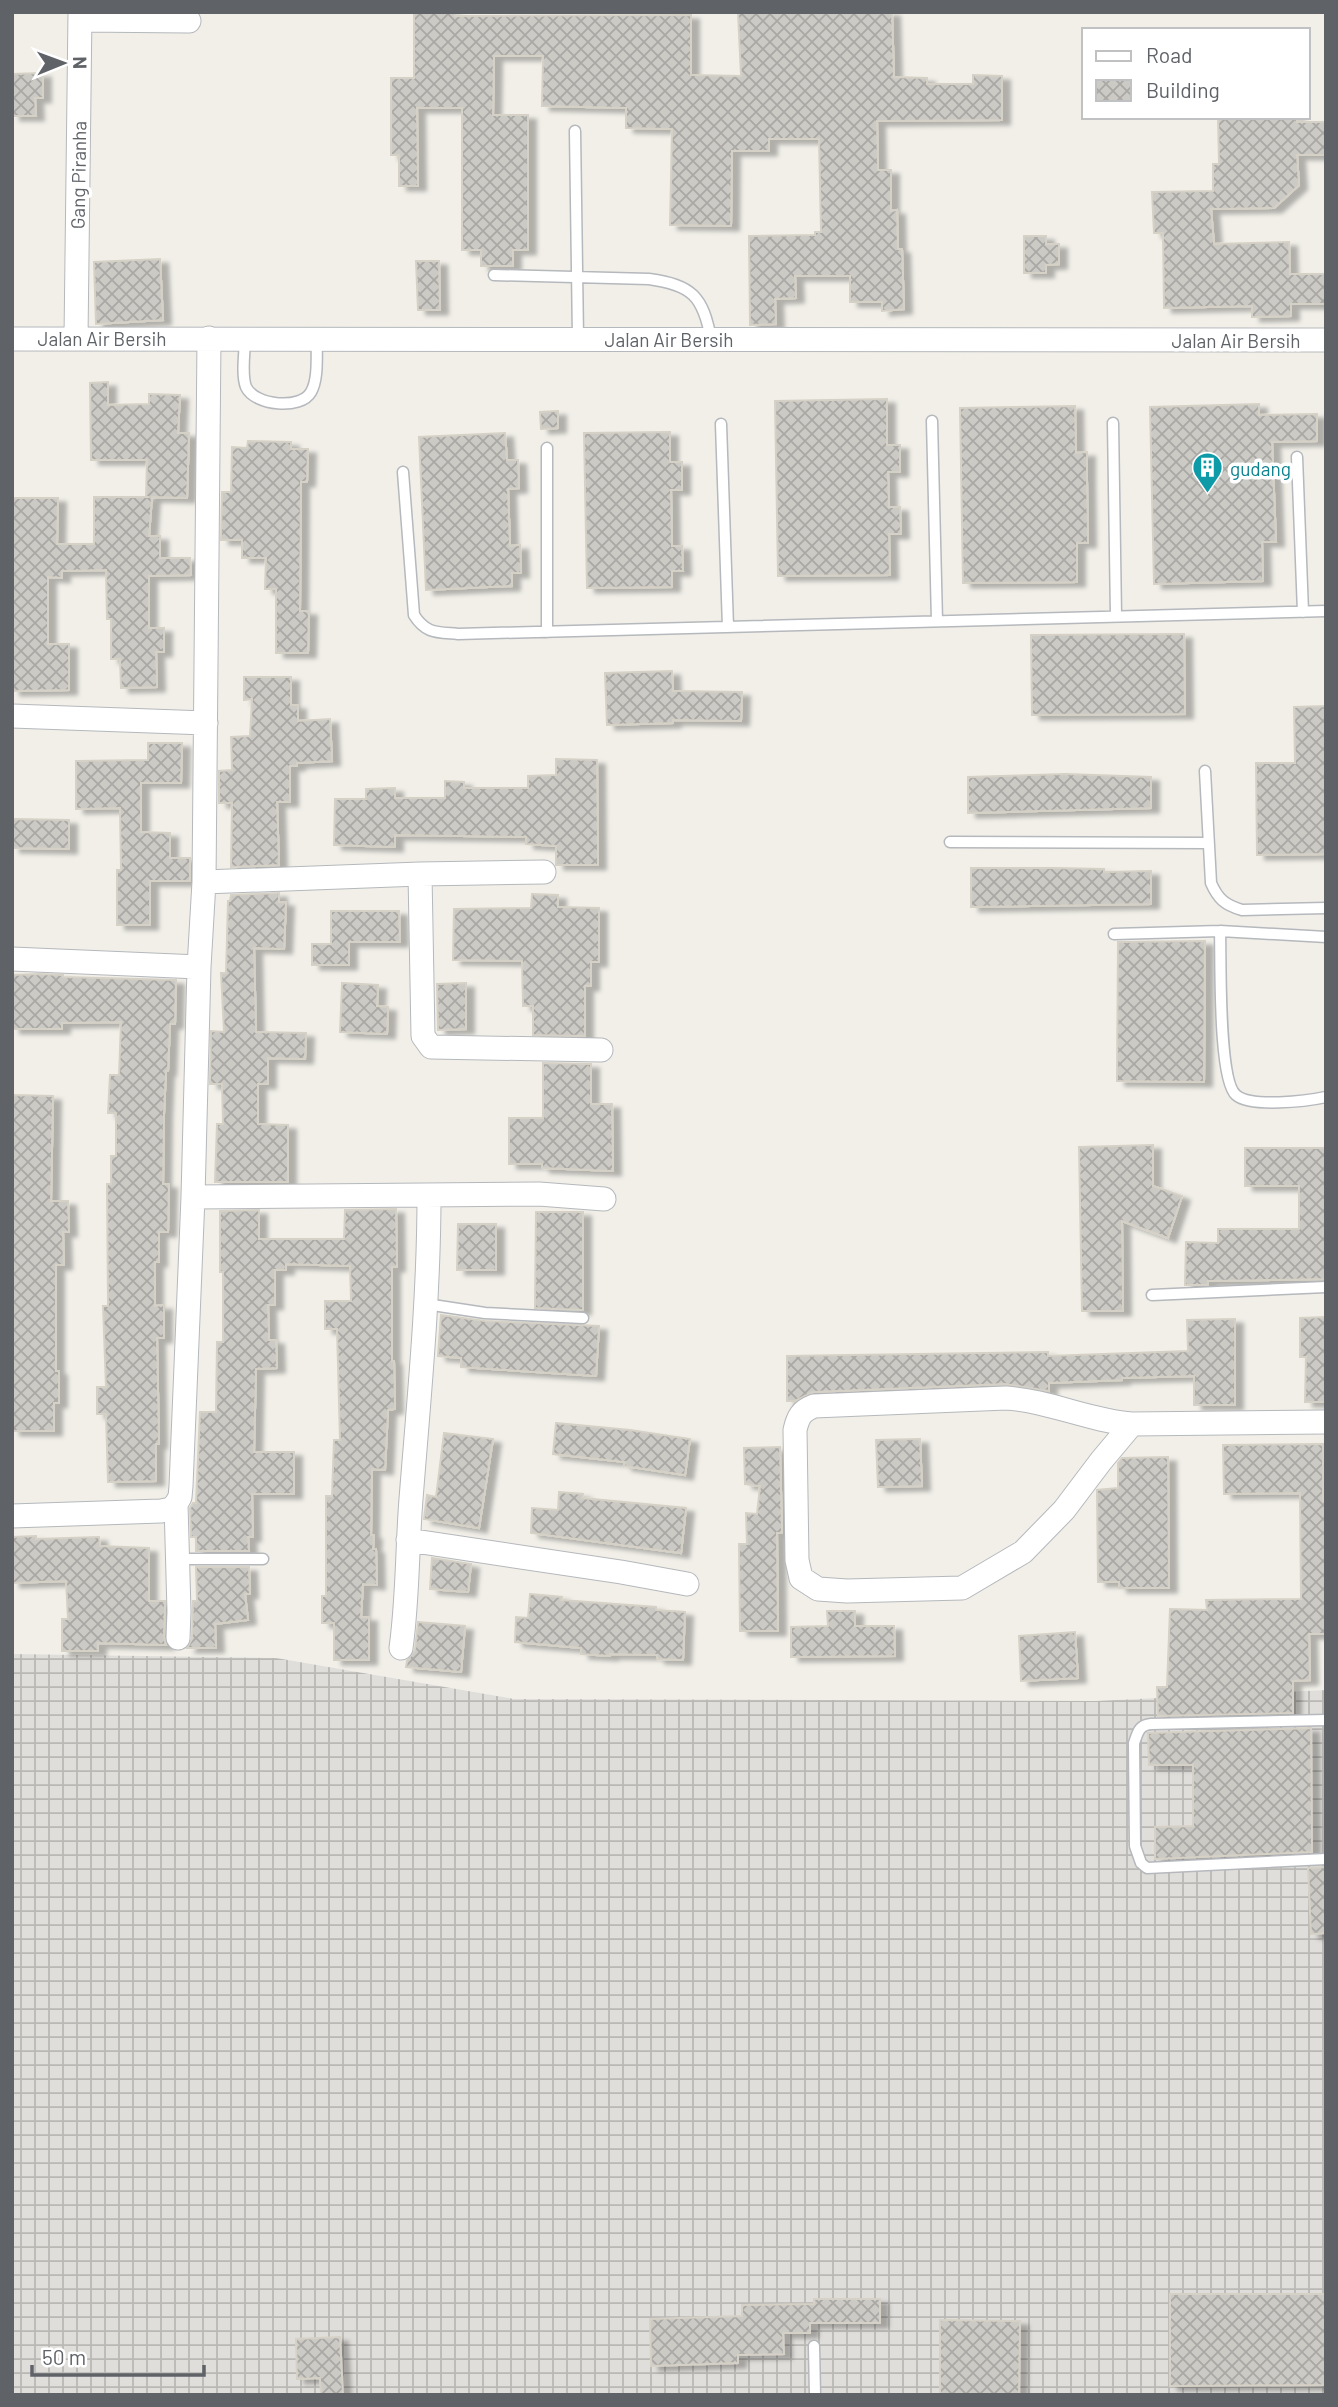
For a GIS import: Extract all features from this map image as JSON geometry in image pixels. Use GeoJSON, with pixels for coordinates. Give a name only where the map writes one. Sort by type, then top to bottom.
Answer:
{"type":"FeatureCollection","features":[{"type":"Feature","properties":{"kind":"street"},"geometry":{"type":"LineString","coordinates":[[80,16],[189,21]]}},
{"type":"Feature","properties":{"kind":"street","name":"Gang Piranha"},"geometry":{"type":"LineString","coordinates":[[76,338],[80,16]]}},
{"type":"Feature","properties":{"kind":"street"},"geometry":{"type":"LineString","coordinates":[[12,1516],[161,1511],[171,1509],[180,1497],[204,882],[209,338]]}},
{"type":"Feature","properties":{"kind":"street","name":"Jalan Air Bersih"},"geometry":{"type":"LineString","coordinates":[[12,339],[1326,340]]}},
{"type":"Feature","properties":{"kind":"street"},"geometry":{"type":"LineString","coordinates":[[12,716],[206,723]]}},
{"type":"Feature","properties":{"kind":"street"},"geometry":{"type":"LineString","coordinates":[[204,882],[544,872]]}},
{"type":"Feature","properties":{"kind":"street"},"geometry":{"type":"LineString","coordinates":[[420,874],[422,1036],[425,1042],[431,1047],[601,1050]]}},
{"type":"Feature","properties":{"kind":"street"},"geometry":{"type":"LineString","coordinates":[[12,960],[199,967]]}},
{"type":"Feature","properties":{"kind":"street"},"geometry":{"type":"LineString","coordinates":[[193,1197],[540,1194],[604,1199]]}},
{"type":"Feature","properties":{"kind":"street"},"geometry":{"type":"LineString","coordinates":[[401,1648],[406,1610],[408,1541],[426,1304],[429,1195]]}},
{"type":"Feature","properties":{"kind":"street"},"geometry":{"type":"LineString","coordinates":[[1132,1424],[1064,1510],[1023,1552],[962,1588],[847,1591],[818,1589],[801,1577],[797,1560],[795,1430],[797,1418],[805,1409],[814,1406],[1006,1398],[1116,1423],[1326,1422]]}},
{"type":"Feature","properties":{"kind":"street"},"geometry":{"type":"LineString","coordinates":[[176,1504],[178,1638]]}},
{"type":"Feature","properties":{"kind":"street"},"geometry":{"type":"LineString","coordinates":[[408,1541],[687,1584]]}},
{"type":"Feature","properties":{"kind":"lane"},"geometry":{"type":"LineString","coordinates":[[575,131],[578,338]]}},
{"type":"Feature","properties":{"kind":"lane"},"geometry":{"type":"LineString","coordinates":[[494,275],[673,282],[689,290],[702,304],[711,339]]}},
{"type":"Feature","properties":{"kind":"lane"},"geometry":{"type":"LineString","coordinates":[[245,338],[245,383],[251,396],[263,402],[298,402],[310,394],[314,382],[317,338]]}},
{"type":"Feature","properties":{"kind":"lane"},"geometry":{"type":"LineString","coordinates":[[932,421],[937,621]]}},
{"type":"Feature","properties":{"kind":"lane"},"geometry":{"type":"LineString","coordinates":[[1113,423],[1116,616]]}},
{"type":"Feature","properties":{"kind":"lane"},"geometry":{"type":"LineString","coordinates":[[721,424],[728,627]]}},
{"type":"Feature","properties":{"kind":"lane"},"geometry":{"type":"LineString","coordinates":[[547,448],[547,632]]}},
{"type":"Feature","properties":{"kind":"lane"},"geometry":{"type":"LineString","coordinates":[[1297,457],[1303,612]]}},
{"type":"Feature","properties":{"kind":"lane"},"geometry":{"type":"LineString","coordinates":[[403,472],[414,615],[422,627],[435,632],[547,632],[1326,611]]}},
{"type":"Feature","properties":{"kind":"lane"},"geometry":{"type":"LineString","coordinates":[[1205,771],[1211,883],[1216,895],[1230,907],[1242,910],[1326,908]]}},
{"type":"Feature","properties":{"kind":"lane"},"geometry":{"type":"LineString","coordinates":[[950,842],[1208,843]]}},
{"type":"Feature","properties":{"kind":"lane"},"geometry":{"type":"LineString","coordinates":[[1220,930],[1223,1044],[1228,1085],[1235,1095],[1256,1102],[1326,1097]]}},
{"type":"Feature","properties":{"kind":"lane"},"geometry":{"type":"LineString","coordinates":[[1114,933],[1220,930],[1326,937]]}},
{"type":"Feature","properties":{"kind":"lane"},"geometry":{"type":"LineString","coordinates":[[1152,1295],[1326,1287]]}},
{"type":"Feature","properties":{"kind":"lane"},"geometry":{"type":"LineString","coordinates":[[426,1304],[485,1313],[583,1318]]}},
{"type":"Feature","properties":{"kind":"lane"},"geometry":{"type":"LineString","coordinates":[[177,1559],[263,1559]]}},
{"type":"Feature","properties":{"kind":"lane"},"geometry":{"type":"LineString","coordinates":[[1326,1720],[1151,1724],[1139,1729],[1134,1743],[1135,1846],[1141,1863],[1147,1868],[1326,1859]]}},
{"type":"Feature","properties":{"kind":"lane"},"geometry":{"type":"LineString","coordinates":[[814,2346],[816,2395]]}},
{"type":"Feature","properties":{"kind":"shaded area"},"geometry":{"type":"Polygon","coordinates":[[[12,1654],[276,1658],[514,1699],[1096,1701],[1326,1690],[1326,2395],[12,2395],[12,1654]]]}},
{"type":"Feature","properties":{"kind":"building"},"geometry":{"type":"Polygon","coordinates":[[[414,12],[455,12],[455,16],[691,15],[691,75],[741,76],[738,12],[892,12],[894,77],[927,78],[927,84],[973,84],[973,75],[1002,76],[1002,120],[877,121],[878,170],[891,170],[891,211],[897,210],[898,249],[902,249],[904,309],[882,311],[882,302],[850,302],[850,276],[795,276],[796,298],[775,299],[776,324],[750,325],[749,236],[815,235],[815,232],[821,232],[819,139],[769,139],[769,151],[732,151],[731,226],[670,225],[672,129],[626,128],[626,108],[542,106],[543,56],[494,56],[493,115],[528,115],[528,250],[513,250],[513,266],[481,266],[481,250],[462,250],[462,108],[417,108],[418,186],[399,186],[399,155],[391,155],[391,78],[414,78],[414,12]]]}},
{"type":"Feature","properties":{"kind":"building"},"geometry":{"type":"Polygon","coordinates":[[[43,73],[43,98],[35,98],[36,116],[12,116],[12,74],[43,73]]]}},
{"type":"Feature","properties":{"kind":"building"},"geometry":{"type":"Polygon","coordinates":[[[1218,119],[1297,119],[1297,122],[1326,122],[1326,155],[1297,155],[1299,185],[1274,208],[1211,209],[1214,244],[1289,242],[1290,274],[1326,274],[1326,304],[1291,304],[1291,316],[1252,317],[1252,306],[1164,308],[1163,233],[1154,233],[1152,192],[1213,191],[1213,164],[1219,164],[1218,119]]]}},
{"type":"Feature","properties":{"kind":"building"},"geometry":{"type":"Polygon","coordinates":[[[1024,236],[1046,236],[1046,244],[1059,244],[1059,264],[1046,265],[1046,273],[1024,273],[1024,236]]]}},
{"type":"Feature","properties":{"kind":"building"},"geometry":{"type":"Polygon","coordinates":[[[160,259],[163,320],[96,324],[94,262],[160,259]]]}},
{"type":"Feature","properties":{"kind":"building"},"geometry":{"type":"Polygon","coordinates":[[[416,261],[439,261],[440,310],[418,310],[416,261]]]}},
{"type":"Feature","properties":{"kind":"building"},"geometry":{"type":"Polygon","coordinates":[[[108,382],[108,405],[149,404],[149,394],[180,395],[178,433],[189,433],[187,498],[152,497],[149,536],[160,536],[160,558],[190,558],[191,575],[149,576],[149,628],[164,628],[164,652],[156,652],[157,687],[121,688],[120,659],[111,659],[111,619],[107,619],[106,570],[62,571],[62,578],[48,577],[48,644],[69,644],[69,690],[12,691],[12,498],[58,498],[57,544],[94,544],[94,497],[146,497],[147,460],[91,460],[90,383],[108,382]]]}},
{"type":"Feature","properties":{"kind":"building"},"geometry":{"type":"Polygon","coordinates":[[[887,399],[887,445],[900,445],[900,472],[888,472],[889,507],[900,507],[901,534],[889,534],[890,575],[778,576],[775,401],[887,399]]]}},
{"type":"Feature","properties":{"kind":"building","name":"gudang"},"geometry":{"type":"Polygon","coordinates":[[[1259,404],[1259,415],[1317,414],[1317,441],[1272,442],[1276,542],[1262,542],[1263,581],[1154,584],[1150,407],[1259,404]]]}},
{"type":"Feature","properties":{"kind":"building"},"geometry":{"type":"Polygon","coordinates":[[[1075,406],[1076,453],[1087,452],[1088,543],[1077,543],[1077,582],[963,583],[960,408],[1075,406]]]}},
{"type":"Feature","properties":{"kind":"building"},"geometry":{"type":"Polygon","coordinates":[[[558,411],[558,428],[541,429],[540,412],[558,411]]]}},
{"type":"Feature","properties":{"kind":"building"},"geometry":{"type":"Polygon","coordinates":[[[670,432],[670,462],[682,462],[682,490],[671,490],[672,546],[682,546],[683,571],[672,571],[672,587],[587,588],[584,433],[670,432]]]}},
{"type":"Feature","properties":{"kind":"building"},"geometry":{"type":"Polygon","coordinates":[[[505,433],[507,460],[518,460],[519,488],[508,489],[510,546],[520,545],[521,573],[512,573],[512,586],[426,590],[419,437],[505,433]]]}},
{"type":"Feature","properties":{"kind":"building"},"geometry":{"type":"Polygon","coordinates":[[[248,441],[291,442],[291,449],[308,449],[307,482],[301,482],[300,611],[309,611],[308,653],[276,653],[276,589],[265,589],[266,558],[242,558],[242,540],[221,540],[222,492],[231,492],[232,447],[247,448],[248,441]]]}},
{"type":"Feature","properties":{"kind":"building"},"geometry":{"type":"Polygon","coordinates":[[[1184,634],[1185,714],[1032,715],[1031,635],[1184,634]]]}},
{"type":"Feature","properties":{"kind":"building"},"geometry":{"type":"Polygon","coordinates":[[[672,671],[673,691],[742,692],[741,721],[673,720],[673,723],[607,725],[605,673],[672,671]]]}},
{"type":"Feature","properties":{"kind":"building"},"geometry":{"type":"Polygon","coordinates":[[[244,677],[291,677],[291,705],[298,705],[298,721],[330,719],[332,761],[297,763],[297,766],[290,766],[290,802],[277,802],[279,865],[231,867],[232,803],[219,803],[219,771],[232,770],[231,737],[250,736],[252,699],[244,700],[244,677]]]}},
{"type":"Feature","properties":{"kind":"building"},"geometry":{"type":"Polygon","coordinates":[[[1326,706],[1326,854],[1257,855],[1256,763],[1295,763],[1294,707],[1326,706]]]}},
{"type":"Feature","properties":{"kind":"building"},"geometry":{"type":"Polygon","coordinates":[[[148,743],[182,743],[181,783],[141,783],[141,832],[170,833],[170,858],[190,858],[190,881],[150,881],[150,925],[117,925],[117,870],[121,870],[120,808],[76,809],[76,761],[148,760],[148,743]]]}},
{"type":"Feature","properties":{"kind":"building"},"geometry":{"type":"Polygon","coordinates":[[[556,759],[597,760],[598,865],[556,865],[556,846],[526,844],[526,837],[395,835],[395,847],[334,845],[335,799],[366,799],[366,789],[395,788],[395,798],[445,798],[445,781],[464,782],[464,788],[528,788],[528,776],[556,775],[556,759]]]}},
{"type":"Feature","properties":{"kind":"building"},"geometry":{"type":"Polygon","coordinates":[[[1065,774],[1151,777],[1151,808],[968,813],[968,777],[1065,774]]]}},
{"type":"Feature","properties":{"kind":"building"},"geometry":{"type":"Polygon","coordinates":[[[12,819],[69,820],[69,849],[12,848],[12,819]]]}},
{"type":"Feature","properties":{"kind":"building"},"geometry":{"type":"Polygon","coordinates":[[[971,868],[1151,871],[1151,904],[971,907],[971,868]]]}},
{"type":"Feature","properties":{"kind":"building"},"geometry":{"type":"Polygon","coordinates":[[[279,893],[279,902],[286,902],[284,949],[254,948],[256,1032],[306,1033],[305,1059],[268,1058],[268,1084],[258,1084],[258,1124],[288,1125],[288,1182],[215,1182],[217,1124],[223,1124],[222,1084],[210,1084],[211,1031],[224,1032],[221,973],[226,973],[228,901],[231,895],[279,893]]]}},
{"type":"Feature","properties":{"kind":"building"},"geometry":{"type":"Polygon","coordinates":[[[532,894],[558,895],[558,907],[599,908],[599,962],[591,962],[591,986],[585,986],[585,1036],[533,1035],[533,1006],[523,1006],[522,961],[453,960],[454,909],[531,908],[532,894]]]}},
{"type":"Feature","properties":{"kind":"building"},"geometry":{"type":"Polygon","coordinates":[[[331,911],[399,911],[400,942],[349,942],[349,965],[312,965],[312,944],[331,944],[331,911]]]}},
{"type":"Feature","properties":{"kind":"building"},"geometry":{"type":"Polygon","coordinates":[[[1205,941],[1204,1082],[1117,1081],[1118,942],[1205,941]]]}},
{"type":"Feature","properties":{"kind":"building"},"geometry":{"type":"Polygon","coordinates":[[[12,975],[176,980],[175,1024],[170,1024],[164,1114],[163,1184],[169,1184],[168,1232],[159,1232],[159,1262],[155,1262],[155,1306],[164,1305],[164,1338],[157,1338],[159,1444],[156,1444],[156,1481],[108,1482],[106,1414],[97,1414],[97,1387],[106,1387],[103,1306],[108,1306],[107,1184],[111,1184],[111,1156],[116,1156],[116,1113],[108,1113],[110,1075],[119,1075],[121,1022],[62,1023],[62,1029],[12,1029],[12,975]]]}},
{"type":"Feature","properties":{"kind":"building"},"geometry":{"type":"Polygon","coordinates":[[[342,983],[378,985],[377,1006],[388,1007],[387,1034],[340,1032],[342,983]]]}},
{"type":"Feature","properties":{"kind":"building"},"geometry":{"type":"Polygon","coordinates":[[[466,983],[466,1029],[438,1030],[437,984],[466,983]]]}},
{"type":"Feature","properties":{"kind":"building"},"geometry":{"type":"Polygon","coordinates":[[[543,1063],[591,1064],[591,1104],[612,1104],[613,1171],[542,1168],[542,1164],[509,1164],[509,1118],[543,1118],[543,1063]]]}},
{"type":"Feature","properties":{"kind":"building"},"geometry":{"type":"Polygon","coordinates":[[[12,1095],[53,1096],[51,1201],[68,1201],[69,1232],[63,1232],[64,1265],[56,1265],[56,1371],[59,1371],[59,1403],[54,1403],[54,1431],[12,1431],[12,1095]]]}},
{"type":"Feature","properties":{"kind":"building"},"geometry":{"type":"Polygon","coordinates":[[[1153,1145],[1153,1186],[1182,1196],[1168,1238],[1122,1221],[1123,1311],[1082,1311],[1079,1147],[1153,1145]]]}},
{"type":"Feature","properties":{"kind":"building"},"geometry":{"type":"Polygon","coordinates":[[[1245,1148],[1326,1148],[1326,1279],[1208,1281],[1208,1285],[1185,1285],[1186,1242],[1218,1243],[1218,1229],[1299,1229],[1299,1186],[1245,1186],[1245,1148]]]}},
{"type":"Feature","properties":{"kind":"building"},"geometry":{"type":"Polygon","coordinates":[[[396,1209],[397,1267],[392,1267],[395,1409],[388,1410],[385,1470],[372,1469],[371,1535],[374,1535],[373,1549],[376,1549],[377,1585],[363,1584],[361,1617],[369,1617],[369,1660],[334,1660],[334,1623],[322,1623],[322,1596],[326,1596],[326,1496],[332,1496],[334,1440],[340,1440],[337,1329],[325,1329],[325,1301],[351,1301],[350,1266],[286,1264],[286,1270],[275,1270],[275,1305],[268,1305],[269,1340],[276,1340],[277,1368],[256,1369],[254,1452],[294,1452],[294,1494],[252,1494],[253,1537],[248,1537],[249,1551],[196,1551],[196,1537],[191,1537],[190,1508],[196,1503],[200,1412],[216,1412],[217,1342],[223,1342],[220,1211],[259,1210],[259,1239],[344,1239],[345,1210],[396,1209]]]}},
{"type":"Feature","properties":{"kind":"building"},"geometry":{"type":"Polygon","coordinates":[[[536,1212],[583,1212],[583,1310],[535,1308],[536,1212]]]}},
{"type":"Feature","properties":{"kind":"building"},"geometry":{"type":"Polygon","coordinates":[[[458,1224],[496,1224],[496,1270],[457,1270],[458,1224]]]}},
{"type":"Feature","properties":{"kind":"building"},"geometry":{"type":"Polygon","coordinates":[[[441,1315],[485,1321],[599,1326],[596,1376],[461,1367],[461,1358],[438,1356],[441,1315]]]}},
{"type":"Feature","properties":{"kind":"building"},"geometry":{"type":"Polygon","coordinates":[[[1326,1317],[1326,1402],[1305,1402],[1306,1357],[1300,1357],[1300,1318],[1326,1317]]]}},
{"type":"Feature","properties":{"kind":"building"},"geometry":{"type":"Polygon","coordinates":[[[1235,1319],[1235,1405],[1194,1405],[1194,1376],[1049,1383],[1049,1391],[1005,1384],[813,1392],[795,1401],[787,1401],[787,1356],[1048,1352],[1048,1356],[1188,1351],[1187,1320],[1235,1319]]]}},
{"type":"Feature","properties":{"kind":"building"},"geometry":{"type":"Polygon","coordinates":[[[556,1423],[690,1439],[685,1475],[624,1466],[625,1462],[553,1454],[556,1423]]]}},
{"type":"Feature","properties":{"kind":"building"},"geometry":{"type":"Polygon","coordinates":[[[444,1433],[493,1439],[479,1528],[424,1519],[427,1495],[436,1497],[444,1433]]]}},
{"type":"Feature","properties":{"kind":"building"},"geometry":{"type":"Polygon","coordinates":[[[920,1439],[922,1486],[878,1487],[876,1440],[920,1439]]]}},
{"type":"Feature","properties":{"kind":"building"},"geometry":{"type":"Polygon","coordinates":[[[1323,1444],[1326,1634],[1309,1634],[1310,1680],[1293,1681],[1293,1713],[1158,1716],[1157,1687],[1167,1687],[1170,1609],[1207,1610],[1206,1600],[1301,1599],[1300,1493],[1224,1494],[1223,1445],[1323,1444]]]}},
{"type":"Feature","properties":{"kind":"building"},"geometry":{"type":"Polygon","coordinates":[[[780,1447],[782,1533],[777,1533],[778,1631],[740,1631],[739,1544],[747,1544],[746,1513],[757,1514],[760,1486],[745,1484],[744,1448],[780,1447]]]}},
{"type":"Feature","properties":{"kind":"building"},"geometry":{"type":"Polygon","coordinates":[[[1168,1457],[1169,1588],[1119,1588],[1119,1582],[1098,1582],[1097,1490],[1118,1488],[1118,1463],[1122,1458],[1168,1457]]]}},
{"type":"Feature","properties":{"kind":"building"},"geometry":{"type":"Polygon","coordinates":[[[559,1492],[583,1494],[582,1498],[686,1508],[681,1553],[531,1533],[532,1508],[558,1510],[559,1492]]]}},
{"type":"Feature","properties":{"kind":"building"},"geometry":{"type":"Polygon","coordinates":[[[36,1536],[36,1539],[99,1537],[100,1546],[149,1548],[149,1601],[165,1601],[166,1645],[98,1643],[98,1651],[62,1651],[62,1619],[68,1619],[66,1581],[12,1583],[12,1537],[36,1536]]]}},
{"type":"Feature","properties":{"kind":"building"},"geometry":{"type":"Polygon","coordinates":[[[432,1558],[471,1564],[468,1592],[430,1589],[432,1558]]]}},
{"type":"Feature","properties":{"kind":"building"},"geometry":{"type":"Polygon","coordinates":[[[196,1567],[249,1567],[250,1594],[245,1594],[248,1620],[215,1624],[216,1648],[187,1648],[192,1639],[193,1601],[197,1601],[196,1567]]]}},
{"type":"Feature","properties":{"kind":"building"},"geometry":{"type":"Polygon","coordinates":[[[530,1594],[562,1597],[561,1600],[656,1607],[656,1610],[685,1612],[683,1660],[657,1659],[657,1655],[581,1654],[581,1648],[515,1642],[516,1617],[528,1618],[530,1594]]]}},
{"type":"Feature","properties":{"kind":"building"},"geometry":{"type":"Polygon","coordinates":[[[827,1611],[855,1611],[855,1626],[894,1626],[895,1656],[791,1657],[791,1627],[828,1626],[827,1611]]]}},
{"type":"Feature","properties":{"kind":"building"},"geometry":{"type":"Polygon","coordinates":[[[418,1622],[465,1626],[461,1672],[406,1667],[415,1650],[418,1622]]]}},
{"type":"Feature","properties":{"kind":"building"},"geometry":{"type":"Polygon","coordinates":[[[1075,1632],[1078,1678],[1021,1681],[1019,1636],[1075,1632]]]}},
{"type":"Feature","properties":{"kind":"building"},"geometry":{"type":"Polygon","coordinates":[[[1311,1728],[1312,1852],[1155,1859],[1155,1827],[1193,1826],[1193,1765],[1149,1765],[1148,1733],[1311,1728]]]}},
{"type":"Feature","properties":{"kind":"building"},"geometry":{"type":"Polygon","coordinates":[[[1326,1867],[1326,1933],[1311,1934],[1308,1868],[1326,1867]]]}},
{"type":"Feature","properties":{"kind":"building"},"geometry":{"type":"Polygon","coordinates":[[[1170,2294],[1326,2294],[1326,2385],[1170,2386],[1170,2294]]]}},
{"type":"Feature","properties":{"kind":"building"},"geometry":{"type":"Polygon","coordinates":[[[814,2299],[880,2299],[880,2323],[810,2323],[810,2333],[783,2333],[784,2354],[738,2355],[738,2363],[651,2366],[650,2319],[742,2316],[742,2305],[814,2304],[814,2299]]]}},
{"type":"Feature","properties":{"kind":"building"},"geometry":{"type":"Polygon","coordinates":[[[940,2320],[1020,2321],[1019,2395],[940,2395],[940,2320]]]}},
{"type":"Feature","properties":{"kind":"building"},"geometry":{"type":"Polygon","coordinates":[[[340,2337],[343,2394],[321,2395],[320,2378],[297,2379],[296,2339],[340,2337]]]}},
{"type":"Feature","properties":{"kind":"place","name":"gudang"},"geometry":{"type":"Point","coordinates":[1207,495]}}]}
